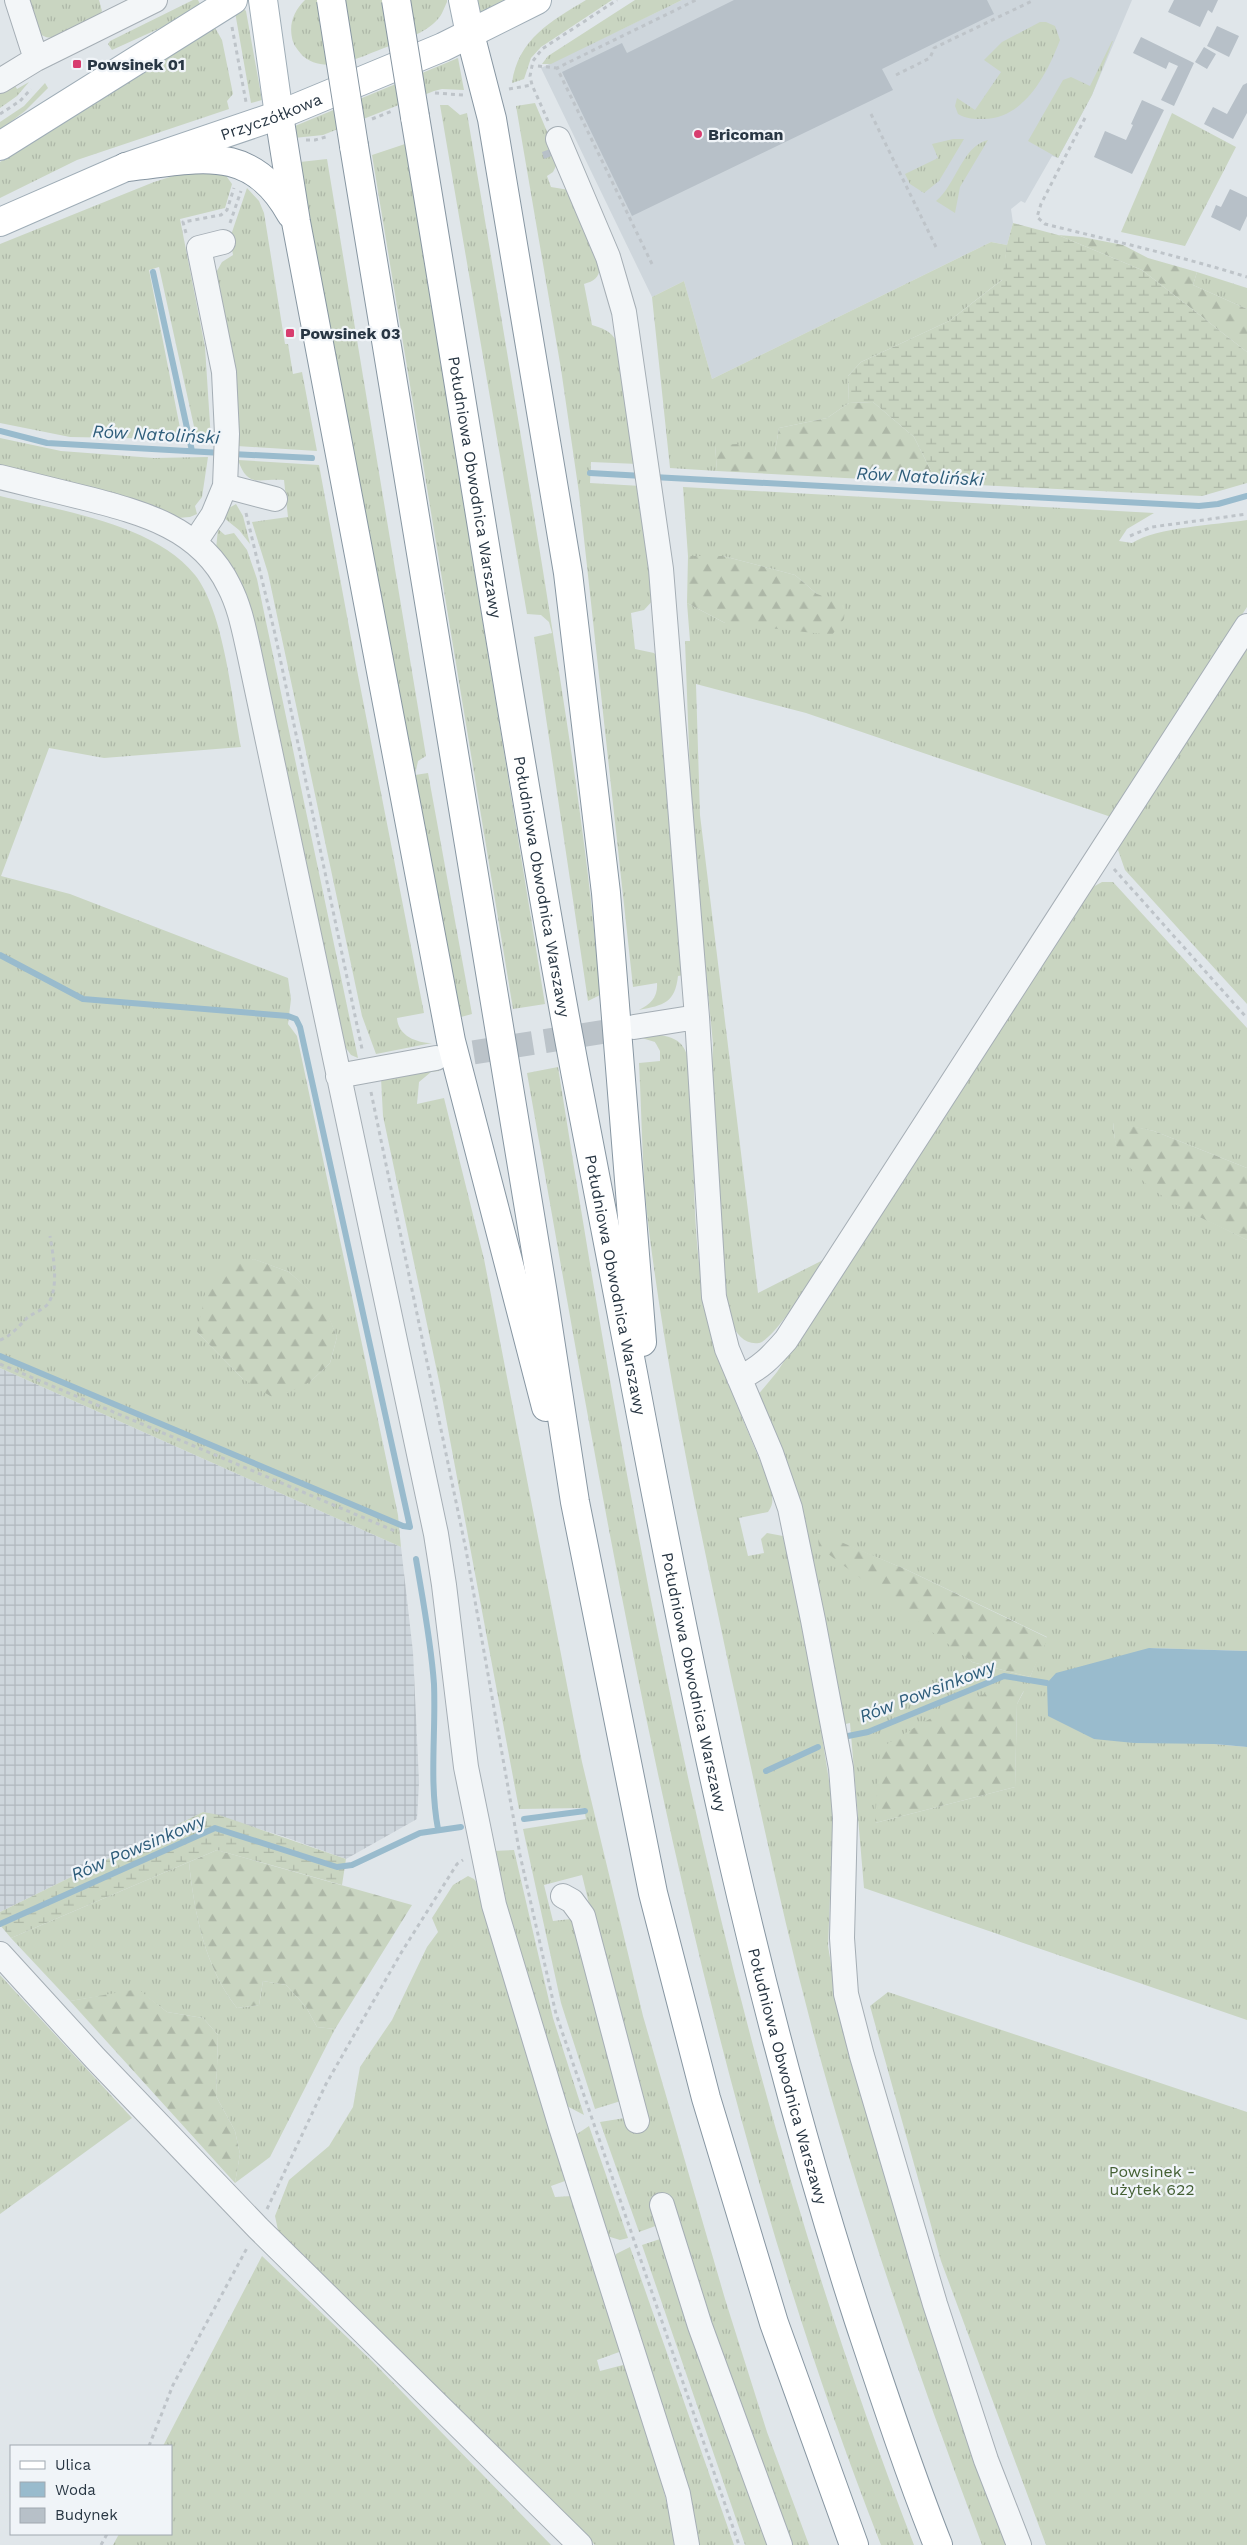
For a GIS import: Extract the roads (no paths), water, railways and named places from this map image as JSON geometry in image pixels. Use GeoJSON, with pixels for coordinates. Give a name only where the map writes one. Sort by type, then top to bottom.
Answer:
{"type":"FeatureCollection","features":[{"type":"Feature","properties":{"kind":"main road"},"geometry":{"type":"LineString","coordinates":[[263,0],[296,222],[451,1041],[537,1376],[574,1502]]}},
{"type":"Feature","properties":{"kind":"main road"},"geometry":{"type":"LineString","coordinates":[[330,0],[343,140],[543,1294],[574,1502],[652,1893],[706,2098],[774,2323],[854,2545]]}},
{"type":"Feature","properties":{"kind":"main road","name":"Południowa Obwodnica Warszawy"},"geometry":{"type":"LineString","coordinates":[[396,0],[406,113],[566,1022],[697,1705],[764,1993],[799,2126],[843,2272],[889,2411],[938,2545]]}},
{"type":"Feature","properties":{"kind":"main road"},"geometry":{"type":"LineString","coordinates":[[463,0],[492,119],[569,582],[608,912],[641,1322],[650,1463]]}},
{"type":"Feature","properties":{"kind":"main road","name":"Przyczółkowa"},"geometry":{"type":"LineString","coordinates":[[0,222],[126,166],[279,115],[470,34],[537,0]]}},
{"type":"Feature","properties":{"kind":"main road"},"geometry":{"type":"LineString","coordinates":[[0,146],[232,12]]}},
{"type":"Feature","properties":{"kind":"main road"},"geometry":{"type":"LineString","coordinates":[[126,166],[206,159],[222,159],[241,164],[266,180],[282,198],[296,222]]}},
{"type":"Feature","properties":{"kind":"street"},"geometry":{"type":"LineString","coordinates":[[17,0],[36,59]]}},
{"type":"Feature","properties":{"kind":"street"},"geometry":{"type":"LineString","coordinates":[[0,81],[36,59],[155,0]]}},
{"type":"Feature","properties":{"kind":"street"},"geometry":{"type":"LineString","coordinates":[[558,139],[608,257],[624,312],[662,569],[697,1017],[714,1297],[727,1349],[771,1453],[790,1508],[841,1768],[845,1818],[842,1938],[846,1994],[862,2056],[934,2304],[986,2460],[1019,2545]]}},
{"type":"Feature","properties":{"kind":"street"},"geometry":{"type":"LineString","coordinates":[[195,542],[213,515],[230,482],[224,372],[200,248],[223,242]]}},
{"type":"Feature","properties":{"kind":"street"},"geometry":{"type":"LineString","coordinates":[[0,477],[136,511],[164,521],[195,542],[221,572],[229,585],[240,615],[436,1534],[444,1584],[466,1767],[481,1851],[515,1979],[678,2494],[687,2545]]}},
{"type":"Feature","properties":{"kind":"street"},"geometry":{"type":"LineString","coordinates":[[230,482],[275,499]]}},
{"type":"Feature","properties":{"kind":"street"},"geometry":{"type":"LineString","coordinates":[[739,1378],[754,1372],[786,1340],[1247,626]]}},
{"type":"Feature","properties":{"kind":"street"},"geometry":{"type":"LineString","coordinates":[[634,1027],[697,1017]]}},
{"type":"Feature","properties":{"kind":"street"},"geometry":{"type":"LineString","coordinates":[[338,1076],[436,1058]]}},
{"type":"Feature","properties":{"kind":"street"},"geometry":{"type":"LineString","coordinates":[[563,1896],[572,1901],[583,1916],[636,2121]]}},
{"type":"Feature","properties":{"kind":"street"},"geometry":{"type":"LineString","coordinates":[[0,1954],[95,2058],[258,2228],[580,2545]]}},
{"type":"Feature","properties":{"kind":"street"},"geometry":{"type":"LineString","coordinates":[[662,2205],[700,2326],[780,2545]]}},
{"type":"Feature","properties":{"kind":"water"},"geometry":{"type":"Polygon","coordinates":[[[1149,1648],[1247,1651],[1247,1747],[1214,1744],[1134,1743],[1094,1739],[1048,1716],[1047,1683],[1056,1673],[1149,1648]]]}},
{"type":"Feature","properties":{"kind":"waterway"},"geometry":{"type":"LineString","coordinates":[[153,272],[192,451]]}},
{"type":"Feature","properties":{"kind":"waterway","name":"Rów Natoliński"},"geometry":{"type":"LineString","coordinates":[[0,431],[47,443],[222,453]]}},
{"type":"Feature","properties":{"kind":"waterway","name":"Rów Natoliński"},"geometry":{"type":"LineString","coordinates":[[232,454],[312,458]]}},
{"type":"Feature","properties":{"kind":"waterway","name":"Rów Natoliński"},"geometry":{"type":"LineString","coordinates":[[590,473],[643,476]]}},
{"type":"Feature","properties":{"kind":"waterway","name":"Rów Natoliński"},"geometry":{"type":"LineString","coordinates":[[653,477],[1199,506],[1218,504],[1247,496]]}},
{"type":"Feature","properties":{"kind":"waterway"},"geometry":{"type":"LineString","coordinates":[[0,955],[83,999],[288,1016],[296,1019],[300,1027],[410,1527],[403,1526],[0,1356]]}},
{"type":"Feature","properties":{"kind":"waterway"},"geometry":{"type":"LineString","coordinates":[[416,1559],[433,1668],[433,1775],[438,1829]]}},
{"type":"Feature","properties":{"kind":"waterway","name":"Rów Powsinkowy"},"geometry":{"type":"LineString","coordinates":[[848,1736],[868,1732],[1004,1676],[1047,1683]]}},
{"type":"Feature","properties":{"kind":"waterway","name":"Rów Powsinkowy"},"geometry":{"type":"LineString","coordinates":[[766,1771],[818,1747]]}},
{"type":"Feature","properties":{"kind":"waterway","name":"Rów Powsinkowy"},"geometry":{"type":"LineString","coordinates":[[524,1819],[585,1811]]}},
{"type":"Feature","properties":{"kind":"waterway","name":"Rów Powsinkowy"},"geometry":{"type":"LineString","coordinates":[[0,1924],[215,1828],[337,1867],[352,1865],[420,1833],[461,1827]]}},
{"type":"Feature","properties":{"kind":"tunnel"},"geometry":{"type":"LineString","coordinates":[[438,1058],[634,1027]]}},
{"type":"Feature","properties":{"kind":"place","name":"Powsinek 01"},"geometry":{"type":"Point","coordinates":[77,64]}},
{"type":"Feature","properties":{"kind":"place","name":"Bricoman"},"geometry":{"type":"Point","coordinates":[698,134]}},
{"type":"Feature","properties":{"kind":"place","name":"Powsinek 03"},"geometry":{"type":"Point","coordinates":[290,333]}},
{"type":"Feature","properties":{"kind":"park label","name":"Powsinek - użytek 622"},"geometry":{"type":"Point","coordinates":[1152,2180]}}]}
